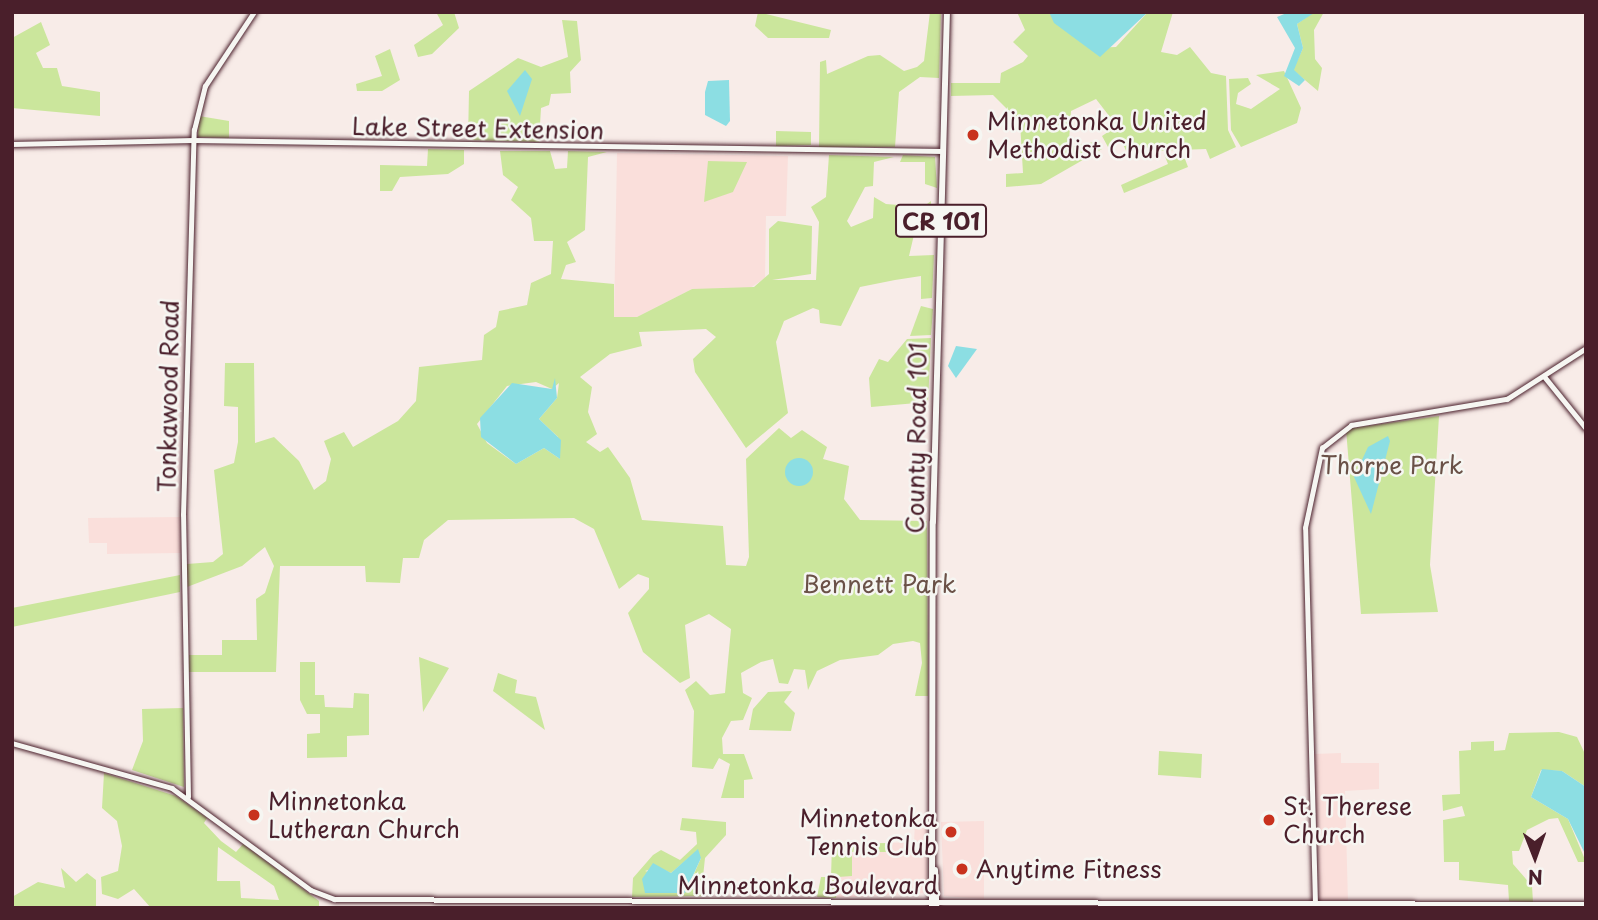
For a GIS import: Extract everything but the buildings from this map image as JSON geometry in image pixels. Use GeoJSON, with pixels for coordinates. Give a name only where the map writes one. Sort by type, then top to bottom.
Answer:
{"type":"FeatureCollection","features":[{"type":"Feature","properties":{"kind":"main road","name":"County Road 101"},"geometry":{"type":"LineString","coordinates":[[934,905],[933,522],[947,12]]}},
{"type":"Feature","properties":{"kind":"street","name":"Tonkawood Road"},"geometry":{"type":"LineString","coordinates":[[188,797],[183,515],[193,140],[205,86],[254,12]]}},
{"type":"Feature","properties":{"kind":"street","name":"Lake Street Extension"},"geometry":{"type":"LineString","coordinates":[[12,144],[193,140],[943,152]]}},
{"type":"Feature","properties":{"kind":"street"},"geometry":{"type":"LineString","coordinates":[[1315,904],[1305,528],[1322,448],[1351,425],[1483,407],[1544,376],[1586,348]]}},
{"type":"Feature","properties":{"kind":"street"},"geometry":{"type":"LineString","coordinates":[[1544,376],[1586,428]]}},
{"type":"Feature","properties":{"kind":"street","name":"Minnetonka Boulevard"},"geometry":{"type":"LineString","coordinates":[[12,743],[188,797],[311,890],[334,899],[934,905],[1586,904]]}},
{"type":"Feature","properties":{"kind":"street"},"geometry":{"type":"LineString","coordinates":[[1303,904],[1314,891]]}},
{"type":"Feature","properties":{"kind":"shaded area"},"geometry":{"type":"Polygon","coordinates":[[[617,153],[788,156],[786,216],[766,216],[765,278],[747,290],[692,289],[637,317],[614,317],[617,153]]]}},
{"type":"Feature","properties":{"kind":"shaded area"},"geometry":{"type":"Polygon","coordinates":[[[180,517],[181,553],[107,554],[107,543],[89,543],[88,518],[180,517]]]}},
{"type":"Feature","properties":{"kind":"shaded area"},"geometry":{"type":"Polygon","coordinates":[[[1341,753],[1341,763],[1379,763],[1379,789],[1345,791],[1348,902],[1320,901],[1314,754],[1341,753]]]}},
{"type":"Feature","properties":{"kind":"shaded area"},"geometry":{"type":"Polygon","coordinates":[[[984,821],[984,899],[944,896],[941,822],[984,821]]]}},
{"type":"Feature","properties":{"kind":"shaded area"},"geometry":{"type":"Polygon","coordinates":[[[927,822],[927,893],[836,898],[838,876],[852,876],[852,852],[887,852],[887,843],[914,842],[915,823],[927,822]]]}},
{"type":"Feature","properties":{"kind":"green space"},"geometry":{"type":"Polygon","coordinates":[[[436,12],[454,12],[459,28],[432,54],[418,57],[414,45],[443,25],[436,12]]]}},
{"type":"Feature","properties":{"kind":"green space"},"geometry":{"type":"Polygon","coordinates":[[[758,12],[831,30],[829,38],[768,38],[755,26],[758,12]]]}},
{"type":"Feature","properties":{"kind":"green space"},"geometry":{"type":"Polygon","coordinates":[[[930,12],[941,12],[939,78],[920,77],[899,92],[895,147],[819,147],[820,62],[826,60],[827,74],[868,56],[880,55],[904,71],[917,67],[924,61],[930,12]]]}},
{"type":"Feature","properties":{"kind":"green space"},"geometry":{"type":"Polygon","coordinates":[[[1017,12],[1049,12],[1089,48],[1116,47],[1148,12],[1173,12],[1161,52],[1177,55],[1190,47],[1211,73],[1226,76],[1228,130],[1236,147],[1210,159],[1206,149],[1151,151],[1144,145],[1129,157],[1122,142],[1108,147],[1102,136],[1117,126],[1096,99],[1071,111],[1069,141],[1075,146],[1099,141],[1102,149],[1041,184],[1006,187],[1006,174],[1023,173],[1020,122],[993,95],[951,96],[951,83],[1000,83],[1001,73],[1023,62],[1028,56],[1013,42],[1025,30],[1017,12]]]}},
{"type":"Feature","properties":{"kind":"green space"},"geometry":{"type":"Polygon","coordinates":[[[1314,12],[1324,12],[1314,30],[1315,59],[1322,68],[1318,91],[1293,70],[1303,48],[1297,24],[1314,12]]]}},
{"type":"Feature","properties":{"kind":"green space"},"geometry":{"type":"Polygon","coordinates":[[[562,20],[577,21],[581,60],[570,72],[571,93],[551,94],[549,105],[541,108],[539,142],[468,140],[469,91],[518,58],[541,67],[568,57],[562,20]]]}},
{"type":"Feature","properties":{"kind":"green space"},"geometry":{"type":"Polygon","coordinates":[[[41,22],[50,45],[36,53],[43,68],[57,68],[62,86],[100,92],[100,116],[12,108],[12,38],[41,22]]]}},
{"type":"Feature","properties":{"kind":"green space"},"geometry":{"type":"Polygon","coordinates":[[[390,49],[400,80],[382,91],[357,91],[356,84],[382,76],[375,56],[390,49]]]}},
{"type":"Feature","properties":{"kind":"green space"},"geometry":{"type":"Polygon","coordinates":[[[1284,71],[1301,108],[1297,123],[1241,147],[1231,130],[1229,79],[1248,78],[1251,84],[1238,93],[1236,104],[1251,109],[1280,89],[1256,75],[1284,71]]]}},
{"type":"Feature","properties":{"kind":"green space"},"geometry":{"type":"Polygon","coordinates":[[[199,116],[229,121],[229,138],[198,137],[199,116]]]}},
{"type":"Feature","properties":{"kind":"green space"},"geometry":{"type":"Polygon","coordinates":[[[776,131],[811,132],[811,145],[776,146],[776,131]]]}},
{"type":"Feature","properties":{"kind":"green space"},"geometry":{"type":"Polygon","coordinates":[[[428,149],[464,150],[464,164],[448,174],[400,177],[392,191],[380,191],[380,165],[427,166],[428,149]]]}},
{"type":"Feature","properties":{"kind":"green space","name":"Bennett Park"},"geometry":{"type":"Polygon","coordinates":[[[500,151],[550,151],[555,169],[567,168],[568,151],[607,152],[588,157],[585,230],[567,242],[576,262],[566,265],[561,279],[614,284],[614,317],[637,317],[692,289],[754,287],[769,274],[769,229],[778,221],[812,226],[811,274],[772,280],[816,280],[819,222],[811,207],[826,197],[829,155],[894,157],[874,162],[873,186],[865,187],[847,221],[851,227],[873,218],[874,197],[886,204],[923,207],[931,201],[930,224],[917,222],[909,256],[934,255],[932,298],[921,299],[921,276],[895,280],[860,287],[841,326],[820,323],[819,310],[813,308],[784,321],[776,342],[788,413],[746,448],[695,372],[693,359],[716,337],[706,329],[639,332],[642,346],[610,354],[580,377],[592,387],[588,412],[597,434],[586,442],[600,452],[608,447],[630,478],[642,520],[723,526],[726,565],[746,566],[749,557],[746,459],[779,428],[791,438],[802,430],[827,447],[823,459],[849,466],[844,499],[860,520],[927,521],[928,696],[915,696],[922,663],[920,643],[913,641],[893,644],[878,655],[840,660],[817,671],[808,690],[805,670],[794,669],[788,684],[779,683],[773,659],[761,662],[741,673],[743,693],[752,698],[743,720],[731,721],[722,738],[723,754],[744,754],[753,779],[744,780],[744,798],[721,798],[730,764],[719,758],[713,769],[692,767],[694,711],[685,690],[696,681],[710,695],[725,693],[731,629],[709,614],[685,625],[690,678],[680,683],[643,652],[628,613],[649,589],[649,578],[638,574],[619,589],[594,529],[574,518],[448,520],[424,540],[419,558],[403,558],[400,583],[366,582],[365,566],[280,566],[276,672],[189,672],[189,655],[222,655],[222,640],[257,640],[256,599],[265,593],[274,566],[265,547],[242,566],[187,587],[187,564],[213,562],[223,554],[214,470],[234,463],[238,442],[238,407],[224,406],[225,363],[254,363],[255,443],[274,437],[299,461],[314,490],[326,481],[331,459],[324,441],[344,432],[353,447],[398,421],[416,401],[419,367],[482,360],[484,335],[496,327],[499,311],[527,305],[531,283],[551,274],[553,241],[534,241],[531,218],[511,200],[518,187],[503,175],[500,151]],[[536,382],[507,386],[477,424],[487,443],[516,464],[544,448],[560,459],[558,437],[539,419],[557,398],[559,383],[552,389],[536,382]]]}},
{"type":"Feature","properties":{"kind":"green space"},"geometry":{"type":"Polygon","coordinates":[[[1164,154],[1185,159],[1188,167],[1124,193],[1121,185],[1168,164],[1164,154]]]}},
{"type":"Feature","properties":{"kind":"green space"},"geometry":{"type":"Polygon","coordinates":[[[903,155],[935,157],[937,188],[925,184],[925,162],[900,162],[903,155]]]}},
{"type":"Feature","properties":{"kind":"green space"},"geometry":{"type":"Polygon","coordinates":[[[708,161],[747,162],[733,192],[704,202],[708,161]]]}},
{"type":"Feature","properties":{"kind":"green space"},"geometry":{"type":"Polygon","coordinates":[[[921,306],[933,309],[931,335],[910,336],[921,306]]]}},
{"type":"Feature","properties":{"kind":"green space"},"geometry":{"type":"Polygon","coordinates":[[[931,338],[928,402],[871,407],[869,378],[879,359],[888,362],[907,339],[931,338]]]}},
{"type":"Feature","properties":{"kind":"green space","name":"Thorpe Park"},"geometry":{"type":"Polygon","coordinates":[[[1439,416],[1430,565],[1438,612],[1361,614],[1346,429],[1439,416]]]}},
{"type":"Feature","properties":{"kind":"green space"},"geometry":{"type":"Polygon","coordinates":[[[180,575],[180,592],[12,627],[12,608],[180,575]]]}},
{"type":"Feature","properties":{"kind":"green space"},"geometry":{"type":"Polygon","coordinates":[[[419,657],[449,668],[423,712],[423,711],[419,657]]]}},
{"type":"Feature","properties":{"kind":"green space"},"geometry":{"type":"Polygon","coordinates":[[[300,662],[315,662],[315,695],[324,695],[325,707],[353,708],[354,693],[369,694],[369,735],[347,736],[347,757],[307,758],[307,734],[320,733],[320,714],[307,714],[300,700],[300,662]]]}},
{"type":"Feature","properties":{"kind":"green space"},"geometry":{"type":"Polygon","coordinates":[[[498,673],[517,680],[515,693],[536,697],[545,730],[493,691],[498,673]]]}},
{"type":"Feature","properties":{"kind":"green space"},"geometry":{"type":"Polygon","coordinates":[[[792,691],[784,702],[795,713],[791,731],[749,730],[753,709],[768,692],[792,691]]]}},
{"type":"Feature","properties":{"kind":"green space"},"geometry":{"type":"Polygon","coordinates":[[[183,708],[184,787],[132,770],[143,741],[142,709],[183,708]]]}},
{"type":"Feature","properties":{"kind":"green space"},"geometry":{"type":"Polygon","coordinates":[[[1559,732],[1577,737],[1586,756],[1586,787],[1562,771],[1541,770],[1531,797],[1568,819],[1586,862],[1578,862],[1558,818],[1549,819],[1527,830],[1519,851],[1512,851],[1513,864],[1532,886],[1533,902],[1509,901],[1508,885],[1459,880],[1459,862],[1444,862],[1443,820],[1465,816],[1462,806],[1443,811],[1442,795],[1460,794],[1459,751],[1471,750],[1471,742],[1494,741],[1494,751],[1505,750],[1509,733],[1559,732]]]}},
{"type":"Feature","properties":{"kind":"green space"},"geometry":{"type":"Polygon","coordinates":[[[1159,751],[1202,754],[1201,778],[1158,775],[1159,751]]]}},
{"type":"Feature","properties":{"kind":"green space"},"geometry":{"type":"Polygon","coordinates":[[[104,773],[176,796],[207,818],[204,823],[221,841],[236,852],[243,844],[319,901],[319,908],[151,908],[134,889],[118,899],[102,894],[101,877],[118,871],[122,846],[117,821],[102,808],[104,773]],[[218,847],[217,881],[240,881],[241,898],[279,900],[274,886],[218,847]]]}},
{"type":"Feature","properties":{"kind":"green space"},"geometry":{"type":"Polygon","coordinates":[[[682,818],[726,822],[726,835],[705,858],[701,896],[632,897],[633,878],[653,855],[661,850],[680,860],[697,844],[696,832],[680,830],[682,818]],[[692,855],[671,873],[658,867],[645,871],[690,883],[701,858],[692,855]]]}},
{"type":"Feature","properties":{"kind":"green space"},"geometry":{"type":"Polygon","coordinates":[[[887,843],[887,852],[852,852],[852,876],[838,877],[836,898],[817,897],[821,877],[831,877],[832,844],[887,843]]]}},
{"type":"Feature","properties":{"kind":"green space"},"geometry":{"type":"Polygon","coordinates":[[[61,868],[76,882],[87,873],[96,880],[96,908],[12,908],[12,897],[38,882],[65,888],[61,868]]]}},
{"type":"Feature","properties":{"kind":"water"},"geometry":{"type":"Polygon","coordinates":[[[1049,12],[1148,12],[1100,57],[1054,23],[1049,12]]]}},
{"type":"Feature","properties":{"kind":"water"},"geometry":{"type":"Polygon","coordinates":[[[1289,12],[1314,13],[1297,24],[1303,48],[1294,70],[1305,80],[1299,86],[1284,76],[1295,48],[1277,17],[1289,12]]]}},
{"type":"Feature","properties":{"kind":"water"},"geometry":{"type":"Polygon","coordinates":[[[525,70],[532,79],[520,116],[507,91],[525,70]]]}},
{"type":"Feature","properties":{"kind":"water"},"geometry":{"type":"Polygon","coordinates":[[[729,80],[730,121],[726,126],[705,115],[705,92],[708,81],[729,80]]]}},
{"type":"Feature","properties":{"kind":"water"},"geometry":{"type":"Polygon","coordinates":[[[956,346],[977,349],[956,378],[948,366],[956,346]]]}},
{"type":"Feature","properties":{"kind":"water"},"geometry":{"type":"Polygon","coordinates":[[[555,378],[557,398],[539,419],[561,440],[560,459],[544,448],[516,464],[481,437],[480,418],[512,383],[552,389],[555,378]]]}},
{"type":"Feature","properties":{"kind":"water"},"geometry":{"type":"Polygon","coordinates":[[[1388,436],[1390,441],[1371,514],[1354,477],[1368,447],[1388,436]]]}},
{"type":"Feature","properties":{"kind":"water"},"geometry":{"type":"Polygon","coordinates":[[[799,458],[809,462],[813,472],[809,482],[799,486],[789,482],[785,472],[789,462],[799,458]]]}},
{"type":"Feature","properties":{"kind":"water"},"geometry":{"type":"Polygon","coordinates":[[[1542,769],[1562,771],[1586,787],[1586,856],[1568,819],[1531,797],[1542,769]]]}},
{"type":"Feature","properties":{"kind":"water"},"geometry":{"type":"Polygon","coordinates":[[[698,849],[701,858],[685,893],[645,893],[642,879],[653,863],[671,873],[698,849]]]}},
{"type":"Feature","properties":{"kind":"place","name":"Minnetonka United Methodist Church"},"geometry":{"type":"Point","coordinates":[973,135]}},
{"type":"Feature","properties":{"kind":"place","name":"Minnetonka Lutheran Church"},"geometry":{"type":"Point","coordinates":[254,815]}},
{"type":"Feature","properties":{"kind":"place","name":"St. Therese Church"},"geometry":{"type":"Point","coordinates":[1269,820]}},
{"type":"Feature","properties":{"kind":"place","name":"Minnetonka Tennis Club"},"geometry":{"type":"Point","coordinates":[951,832]}},
{"type":"Feature","properties":{"kind":"place","name":"Anytime Fitness"},"geometry":{"type":"Point","coordinates":[962,869]}}]}
